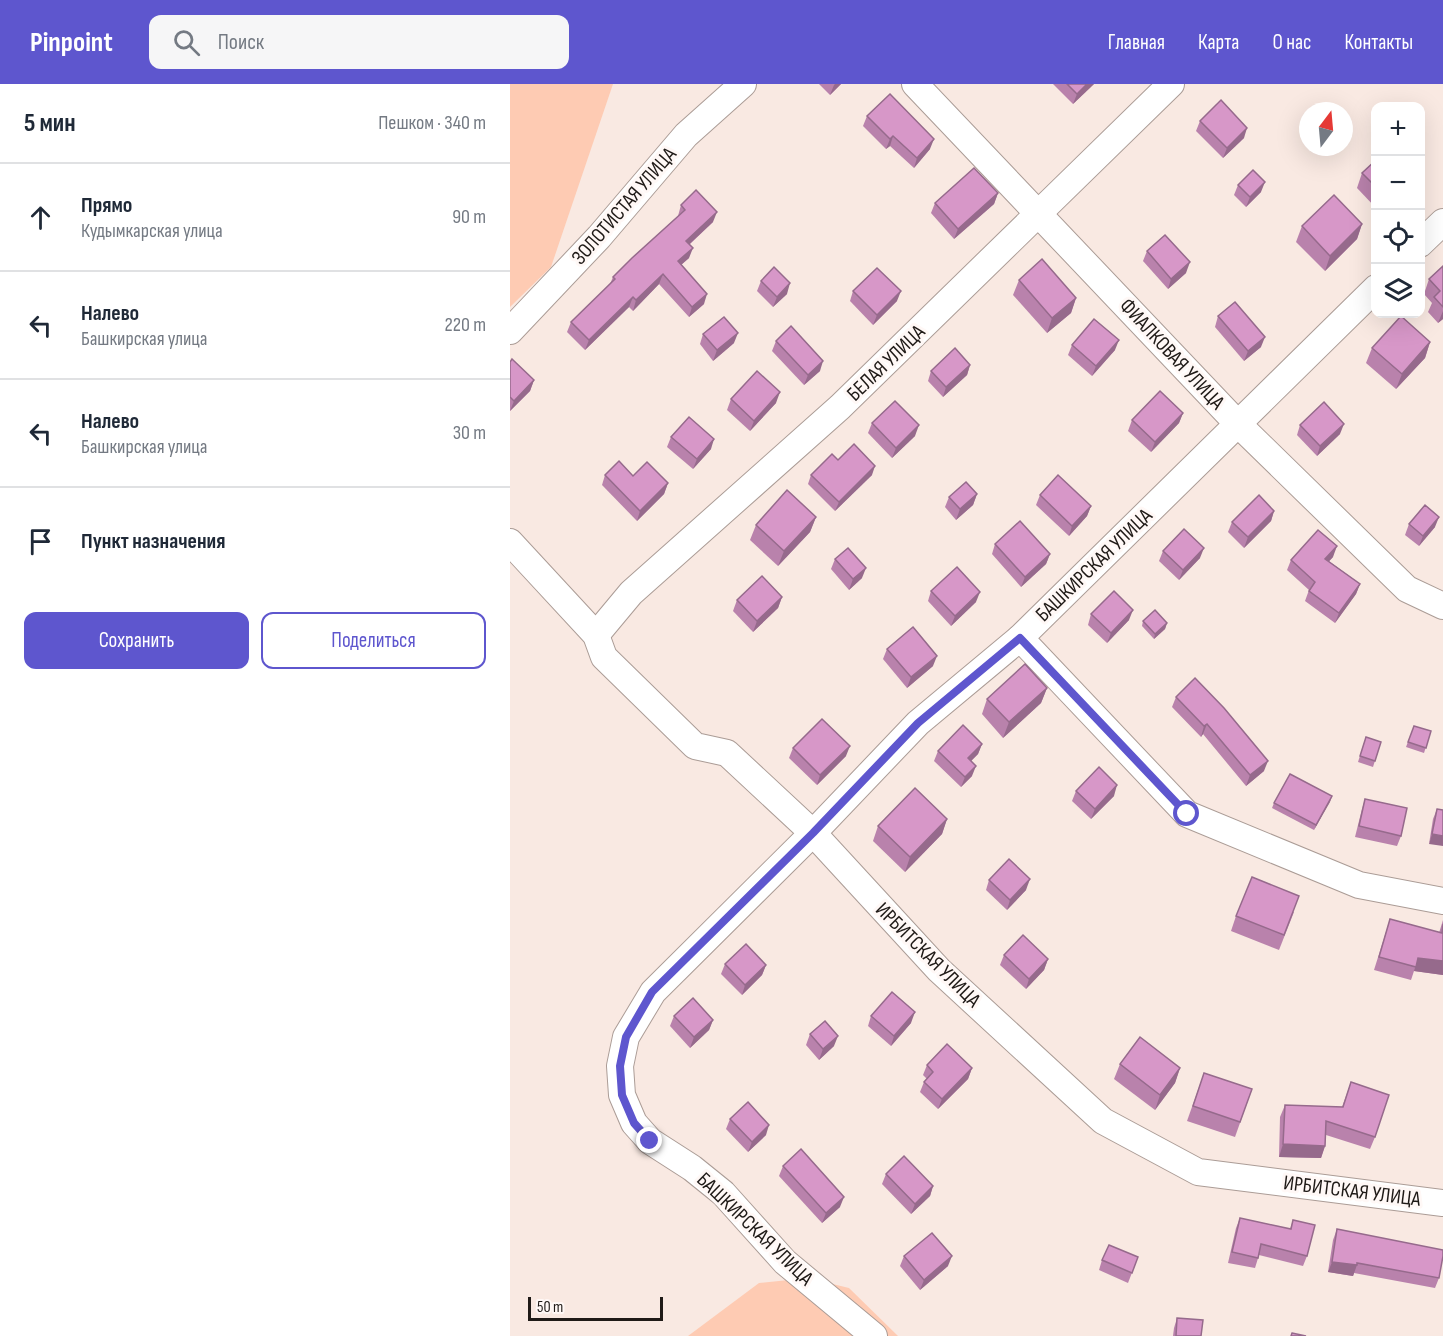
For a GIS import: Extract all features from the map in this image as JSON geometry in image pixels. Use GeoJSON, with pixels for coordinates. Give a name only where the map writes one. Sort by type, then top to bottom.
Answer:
{"type":"FeatureCollection","features":[{"type":"Feature","properties":{"kind":"street","name":"ЗОЛОТИСТАЯ УЛИЦА"},"geometry":{"type":"LineString","coordinates":[[510,331],[599,237],[686,135],[742,84]]}},
{"type":"Feature","properties":{"kind":"street","name":"ФИАЛКОВАЯ УЛИЦА"},"geometry":{"type":"LineString","coordinates":[[915,84],[1238,424],[1407,589],[1443,606]]}},
{"type":"Feature","properties":{"kind":"street","name":"БЕЛАЯ УЛИЦА"},"geometry":{"type":"LineString","coordinates":[[596,635],[632,593],[840,407],[1171,84]]}},
{"type":"Feature","properties":{"kind":"street"},"geometry":{"type":"LineString","coordinates":[[1425,239],[1443,222]]}},
{"type":"Feature","properties":{"kind":"street","name":"БАШКИРСКАЯ УЛИЦА"},"geometry":{"type":"LineString","coordinates":[[874,1336],[786,1262],[723,1193],[692,1168],[650,1141],[634,1123],[622,1095],[620,1066],[626,1037],[652,992],[813,833],[918,723],[1020,638],[1371,293]]}},
{"type":"Feature","properties":{"kind":"street","name":"ИРБИТСКАЯ УЛИЦА"},"geometry":{"type":"LineString","coordinates":[[510,542],[596,635],[604,657],[695,746],[727,753],[813,833],[939,970],[1103,1121],[1198,1172],[1443,1203]]}},
{"type":"Feature","properties":{"kind":"street"},"geometry":{"type":"LineString","coordinates":[[1020,638],[1187,814],[1359,885],[1443,901]]}},
{"type":"Feature","properties":{"kind":"shaded area"},"geometry":{"type":"Polygon","coordinates":[[[510,84],[613,84],[551,267],[510,307],[510,84]]]}},
{"type":"Feature","properties":{"kind":"shaded area"},"geometry":{"type":"Polygon","coordinates":[[[808,1278],[849,1288],[898,1336],[688,1336],[759,1283],[808,1278]]]}},
{"type":"Feature","properties":{"kind":"building"},"geometry":{"type":"Polygon","coordinates":[[[1067,84],[1087,84],[1077,94],[1067,84]]]}},
{"type":"Feature","properties":{"kind":"building"},"geometry":{"type":"Polygon","coordinates":[[[890,94],[934,139],[917,158],[893,136],[890,139],[867,116],[890,94]]]}},
{"type":"Feature","properties":{"kind":"building"},"geometry":{"type":"Polygon","coordinates":[[[1221,100],[1247,128],[1227,148],[1200,121],[1221,100]]]}},
{"type":"Feature","properties":{"kind":"building"},"geometry":{"type":"Polygon","coordinates":[[[1371,165],[1371,182],[1362,173],[1371,165]]]}},
{"type":"Feature","properties":{"kind":"building"},"geometry":{"type":"Polygon","coordinates":[[[974,168],[998,193],[958,229],[935,203],[974,168]]]}},
{"type":"Feature","properties":{"kind":"building"},"geometry":{"type":"Polygon","coordinates":[[[1253,170],[1265,182],[1250,197],[1238,185],[1253,170]]]}},
{"type":"Feature","properties":{"kind":"building"},"geometry":{"type":"Polygon","coordinates":[[[696,190],[717,212],[686,241],[693,248],[678,261],[707,294],[692,307],[663,274],[636,300],[633,297],[589,340],[571,322],[615,279],[613,277],[632,258],[685,210],[681,205],[696,190]]]}},
{"type":"Feature","properties":{"kind":"building"},"geometry":{"type":"Polygon","coordinates":[[[1334,195],[1362,224],[1330,256],[1302,226],[1334,195]]]}},
{"type":"Feature","properties":{"kind":"building"},"geometry":{"type":"Polygon","coordinates":[[[1165,235],[1190,262],[1171,279],[1147,251],[1165,235]]]}},
{"type":"Feature","properties":{"kind":"building"},"geometry":{"type":"Polygon","coordinates":[[[1042,259],[1076,298],[1052,318],[1019,280],[1042,259]]]}},
{"type":"Feature","properties":{"kind":"building"},"geometry":{"type":"Polygon","coordinates":[[[1443,266],[1443,307],[1434,297],[1440,291],[1429,279],[1443,266]]]}},
{"type":"Feature","properties":{"kind":"building"},"geometry":{"type":"Polygon","coordinates":[[[774,267],[790,283],[777,297],[761,281],[774,267]]]}},
{"type":"Feature","properties":{"kind":"building"},"geometry":{"type":"Polygon","coordinates":[[[877,268],[901,291],[877,315],[853,291],[877,268]]]}},
{"type":"Feature","properties":{"kind":"building"},"geometry":{"type":"Polygon","coordinates":[[[1235,302],[1265,337],[1248,351],[1218,316],[1235,302]]]}},
{"type":"Feature","properties":{"kind":"building"},"geometry":{"type":"Polygon","coordinates":[[[724,317],[738,333],[717,350],[703,334],[724,317]]]}},
{"type":"Feature","properties":{"kind":"building"},"geometry":{"type":"Polygon","coordinates":[[[1399,318],[1403,318],[1430,342],[1402,374],[1372,348],[1399,318]]]}},
{"type":"Feature","properties":{"kind":"building"},"geometry":{"type":"Polygon","coordinates":[[[1094,319],[1119,340],[1096,366],[1072,345],[1094,319]]]}},
{"type":"Feature","properties":{"kind":"building"},"geometry":{"type":"Polygon","coordinates":[[[791,326],[823,361],[808,375],[776,341],[791,326]]]}},
{"type":"Feature","properties":{"kind":"building"},"geometry":{"type":"Polygon","coordinates":[[[955,348],[970,365],[946,387],[931,371],[955,348]]]}},
{"type":"Feature","properties":{"kind":"building"},"geometry":{"type":"Polygon","coordinates":[[[512,359],[534,380],[514,401],[510,397],[510,362],[512,359]]]}},
{"type":"Feature","properties":{"kind":"building"},"geometry":{"type":"Polygon","coordinates":[[[757,371],[780,392],[754,421],[731,399],[757,371]]]}},
{"type":"Feature","properties":{"kind":"building"},"geometry":{"type":"Polygon","coordinates":[[[1160,391],[1183,413],[1155,442],[1132,420],[1160,391]]]}},
{"type":"Feature","properties":{"kind":"building"},"geometry":{"type":"Polygon","coordinates":[[[895,401],[919,425],[896,448],[872,423],[895,401]]]}},
{"type":"Feature","properties":{"kind":"building"},"geometry":{"type":"Polygon","coordinates":[[[1324,402],[1344,424],[1320,446],[1300,425],[1324,402]]]}},
{"type":"Feature","properties":{"kind":"building"},"geometry":{"type":"Polygon","coordinates":[[[689,417],[714,439],[697,459],[671,437],[689,417]]]}},
{"type":"Feature","properties":{"kind":"building"},"geometry":{"type":"Polygon","coordinates":[[[854,444],[875,466],[839,502],[811,475],[832,454],[838,460],[854,444]]]}},
{"type":"Feature","properties":{"kind":"building"},"geometry":{"type":"Polygon","coordinates":[[[619,461],[633,476],[647,462],[668,483],[640,511],[605,475],[619,461]]]}},
{"type":"Feature","properties":{"kind":"building"},"geometry":{"type":"Polygon","coordinates":[[[1058,475],[1091,506],[1072,526],[1040,495],[1058,475]]]}},
{"type":"Feature","properties":{"kind":"building"},"geometry":{"type":"Polygon","coordinates":[[[966,482],[977,494],[960,509],[949,497],[966,482]]]}},
{"type":"Feature","properties":{"kind":"building"},"geometry":{"type":"Polygon","coordinates":[[[787,490],[816,517],[784,551],[756,525],[787,490]]]}},
{"type":"Feature","properties":{"kind":"building"},"geometry":{"type":"Polygon","coordinates":[[[1259,495],[1274,511],[1248,537],[1232,522],[1259,495]]]}},
{"type":"Feature","properties":{"kind":"building"},"geometry":{"type":"Polygon","coordinates":[[[1425,505],[1439,517],[1423,536],[1409,524],[1425,505]]]}},
{"type":"Feature","properties":{"kind":"building"},"geometry":{"type":"Polygon","coordinates":[[[1020,521],[1050,554],[1025,577],[995,544],[1020,521]]]}},
{"type":"Feature","properties":{"kind":"building"},"geometry":{"type":"Polygon","coordinates":[[[1184,529],[1204,548],[1183,570],[1163,551],[1184,529]]]}},
{"type":"Feature","properties":{"kind":"building"},"geometry":{"type":"Polygon","coordinates":[[[1318,530],[1337,546],[1325,559],[1360,584],[1339,613],[1309,591],[1315,582],[1291,560],[1318,530]]]}},
{"type":"Feature","properties":{"kind":"building"},"geometry":{"type":"Polygon","coordinates":[[[848,548],[866,568],[853,579],[835,559],[848,548]]]}},
{"type":"Feature","properties":{"kind":"building"},"geometry":{"type":"Polygon","coordinates":[[[957,567],[980,592],[955,616],[931,591],[957,567]]]}},
{"type":"Feature","properties":{"kind":"building"},"geometry":{"type":"Polygon","coordinates":[[[762,576],[782,597],[757,621],[737,600],[762,576]]]}},
{"type":"Feature","properties":{"kind":"building"},"geometry":{"type":"Polygon","coordinates":[[[1114,591],[1133,610],[1111,633],[1091,614],[1114,591]]]}},
{"type":"Feature","properties":{"kind":"building"},"geometry":{"type":"Polygon","coordinates":[[[1155,610],[1167,623],[1155,634],[1143,621],[1155,610]]]}},
{"type":"Feature","properties":{"kind":"building"},"geometry":{"type":"Polygon","coordinates":[[[913,627],[937,656],[911,677],[887,649],[913,627]]]}},
{"type":"Feature","properties":{"kind":"building"},"geometry":{"type":"Polygon","coordinates":[[[1025,664],[1047,688],[1009,722],[987,699],[1025,664]]]}},
{"type":"Feature","properties":{"kind":"building"},"geometry":{"type":"Polygon","coordinates":[[[1195,678],[1224,708],[1268,761],[1250,775],[1207,724],[1204,726],[1176,697],[1195,678]]]}},
{"type":"Feature","properties":{"kind":"building"},"geometry":{"type":"Polygon","coordinates":[[[822,719],[850,746],[820,775],[793,748],[822,719]]]}},
{"type":"Feature","properties":{"kind":"building"},"geometry":{"type":"Polygon","coordinates":[[[963,725],[982,744],[968,758],[976,766],[965,777],[938,751],[963,725]]]}},
{"type":"Feature","properties":{"kind":"building"},"geometry":{"type":"Polygon","coordinates":[[[1414,726],[1431,731],[1426,748],[1408,742],[1414,726]]]}},
{"type":"Feature","properties":{"kind":"building"},"geometry":{"type":"Polygon","coordinates":[[[1366,737],[1381,742],[1375,761],[1360,756],[1366,737]]]}},
{"type":"Feature","properties":{"kind":"building"},"geometry":{"type":"Polygon","coordinates":[[[1099,767],[1117,785],[1095,809],[1076,791],[1099,767]]]}},
{"type":"Feature","properties":{"kind":"building"},"geometry":{"type":"Polygon","coordinates":[[[1290,774],[1332,796],[1316,825],[1274,803],[1290,774]]]}},
{"type":"Feature","properties":{"kind":"building"},"geometry":{"type":"Polygon","coordinates":[[[915,788],[947,819],[910,857],[878,826],[915,788]]]}},
{"type":"Feature","properties":{"kind":"building"},"geometry":{"type":"Polygon","coordinates":[[[1365,799],[1407,808],[1401,836],[1359,826],[1365,799]]]}},
{"type":"Feature","properties":{"kind":"building"},"geometry":{"type":"Polygon","coordinates":[[[1437,809],[1443,810],[1443,836],[1432,834],[1437,809]]]}},
{"type":"Feature","properties":{"kind":"building"},"geometry":{"type":"Polygon","coordinates":[[[1009,859],[1030,879],[1010,900],[989,880],[1009,859]]]}},
{"type":"Feature","properties":{"kind":"building"},"geometry":{"type":"Polygon","coordinates":[[[1252,877],[1299,896],[1284,935],[1236,916],[1252,877]]]}},
{"type":"Feature","properties":{"kind":"building"},"geometry":{"type":"Polygon","coordinates":[[[1390,919],[1442,933],[1443,924],[1443,961],[1418,958],[1416,967],[1379,957],[1390,919]]]}},
{"type":"Feature","properties":{"kind":"building"},"geometry":{"type":"Polygon","coordinates":[[[1023,935],[1048,959],[1029,979],[1004,955],[1023,935]]]}},
{"type":"Feature","properties":{"kind":"building"},"geometry":{"type":"Polygon","coordinates":[[[746,944],[766,965],[745,985],[725,964],[746,944]]]}},
{"type":"Feature","properties":{"kind":"building"},"geometry":{"type":"Polygon","coordinates":[[[892,992],[915,1012],[894,1036],[871,1016],[892,992]]]}},
{"type":"Feature","properties":{"kind":"building"},"geometry":{"type":"Polygon","coordinates":[[[693,998],[713,1020],[694,1037],[674,1016],[693,998]]]}},
{"type":"Feature","properties":{"kind":"building"},"geometry":{"type":"Polygon","coordinates":[[[825,1021],[838,1036],[823,1049],[810,1034],[825,1021]]]}},
{"type":"Feature","properties":{"kind":"building"},"geometry":{"type":"Polygon","coordinates":[[[1140,1037],[1180,1068],[1160,1095],[1120,1064],[1140,1037]]]}},
{"type":"Feature","properties":{"kind":"building"},"geometry":{"type":"Polygon","coordinates":[[[947,1044],[972,1068],[942,1099],[924,1082],[933,1072],[927,1065],[947,1044]]]}},
{"type":"Feature","properties":{"kind":"building"},"geometry":{"type":"Polygon","coordinates":[[[1204,1073],[1252,1089],[1240,1122],[1193,1106],[1204,1073]]]}},
{"type":"Feature","properties":{"kind":"building"},"geometry":{"type":"Polygon","coordinates":[[[1351,1082],[1389,1095],[1375,1137],[1326,1121],[1325,1146],[1283,1144],[1285,1105],[1343,1107],[1351,1082]]]}},
{"type":"Feature","properties":{"kind":"building"},"geometry":{"type":"Polygon","coordinates":[[[748,1102],[769,1125],[752,1142],[730,1119],[748,1102]]]}},
{"type":"Feature","properties":{"kind":"building"},"geometry":{"type":"Polygon","coordinates":[[[801,1149],[844,1197],[826,1213],[783,1166],[801,1149]]]}},
{"type":"Feature","properties":{"kind":"building"},"geometry":{"type":"Polygon","coordinates":[[[904,1156],[933,1186],[915,1204],[886,1174],[904,1156]]]}},
{"type":"Feature","properties":{"kind":"building"},"geometry":{"type":"Polygon","coordinates":[[[1240,1218],[1291,1229],[1293,1220],[1315,1225],[1307,1256],[1261,1244],[1258,1258],[1232,1252],[1240,1218]]]}},
{"type":"Feature","properties":{"kind":"building"},"geometry":{"type":"Polygon","coordinates":[[[1337,1229],[1443,1250],[1439,1278],[1357,1263],[1357,1265],[1332,1262],[1337,1229]]]}},
{"type":"Feature","properties":{"kind":"building"},"geometry":{"type":"Polygon","coordinates":[[[932,1233],[952,1256],[924,1280],[904,1256],[932,1233]]]}},
{"type":"Feature","properties":{"kind":"building"},"geometry":{"type":"Polygon","coordinates":[[[1109,1245],[1138,1257],[1132,1273],[1102,1260],[1109,1245]]]}},
{"type":"Feature","properties":{"kind":"building"},"geometry":{"type":"Polygon","coordinates":[[[1177,1318],[1203,1320],[1201,1336],[1176,1336],[1177,1318]]]}},
{"type":"Feature","properties":{"kind":"route"},"geometry":{"type":"LineString","coordinates":[[650,1141],[634,1123],[622,1095],[620,1066],[626,1037],[652,992],[813,833],[918,723],[1020,638],[1187,814]]}}]}
